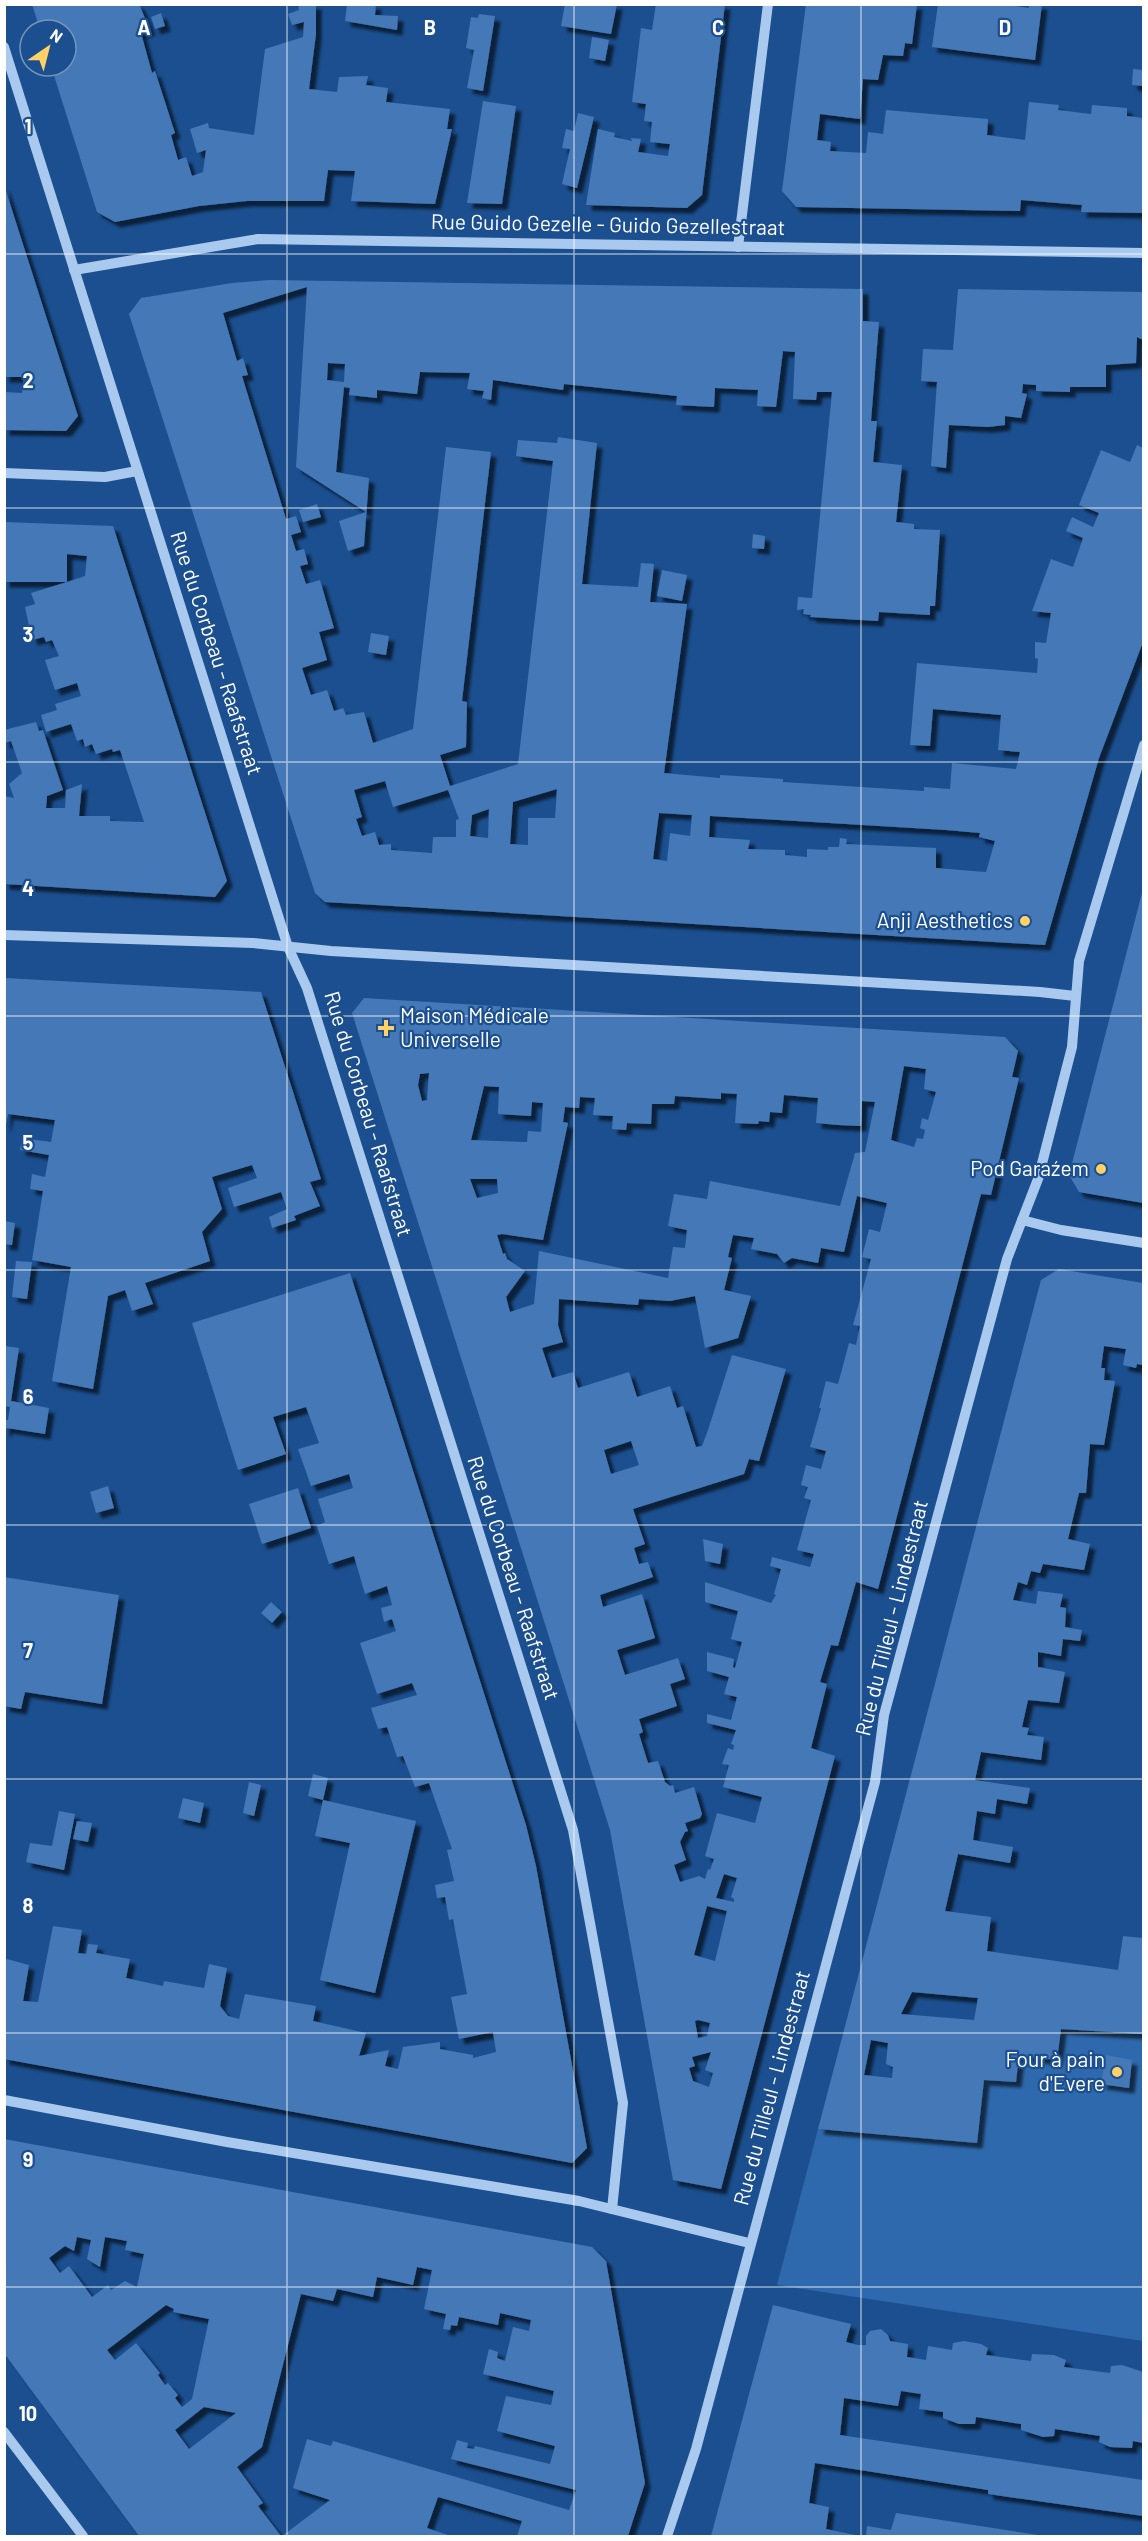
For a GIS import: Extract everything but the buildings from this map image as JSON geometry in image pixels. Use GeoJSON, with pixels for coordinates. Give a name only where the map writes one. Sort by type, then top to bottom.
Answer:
{"type":"FeatureCollection","features":[{"type":"Feature","properties":{"kind":"street"},"geometry":{"type":"LineString","coordinates":[[738,247],[768,4]]}},
{"type":"Feature","properties":{"kind":"street","name":"Rue du Corbeau - Raafstraat"},"geometry":{"type":"LineString","coordinates":[[4,47],[288,947],[307,988],[573,1830],[623,2103],[612,2209]]}},
{"type":"Feature","properties":{"kind":"street","name":"Rue Guido Gezelle - Guido Gezellestraat"},"geometry":{"type":"LineString","coordinates":[[74,270],[258,238],[1143,253]]}},
{"type":"Feature","properties":{"kind":"street"},"geometry":{"type":"LineString","coordinates":[[4,473],[105,477],[137,471]]}},
{"type":"Feature","properties":{"kind":"street","name":"Rue du Tilleul - Lindestraat"},"geometry":{"type":"LineString","coordinates":[[667,2536],[696,2449],[749,2243],[875,1782],[884,1715],[1007,1259],[1038,1179],[1072,1047],[1080,961],[1143,745]]}},
{"type":"Feature","properties":{"kind":"street"},"geometry":{"type":"LineString","coordinates":[[4,935],[253,944],[1029,991],[1075,996]]}},
{"type":"Feature","properties":{"kind":"street"},"geometry":{"type":"LineString","coordinates":[[1022,1220],[1060,1230],[1143,1243]]}},
{"type":"Feature","properties":{"kind":"street"},"geometry":{"type":"LineString","coordinates":[[4,2100],[227,2142],[579,2201],[749,2243]]}},
{"type":"Feature","properties":{"kind":"street"},"geometry":{"type":"LineString","coordinates":[[4,2432],[83,2536]]}},
{"type":"Feature","properties":{"kind":"shaded area"},"geometry":{"type":"Polygon","coordinates":[[[1061,2029],[1143,2034],[1143,2341],[777,2285],[818,2129],[976,2143],[984,2080],[1016,2082],[1019,2056],[1057,2060],[1061,2029]]]}},
{"type":"Feature","properties":{"kind":"place","name":"Anji Aesthetics"},"geometry":{"type":"Point","coordinates":[1025,921]}},
{"type":"Feature","properties":{"kind":"place","name":"Maison Médicale Universelle"},"geometry":{"type":"Point","coordinates":[386,1028]}},
{"type":"Feature","properties":{"kind":"place","name":"Pod Garaźem"},"geometry":{"type":"Point","coordinates":[1101,1169]}},
{"type":"Feature","properties":{"kind":"place","name":"Four à pain d'Evere"},"geometry":{"type":"Point","coordinates":[1117,2072]}}]}
